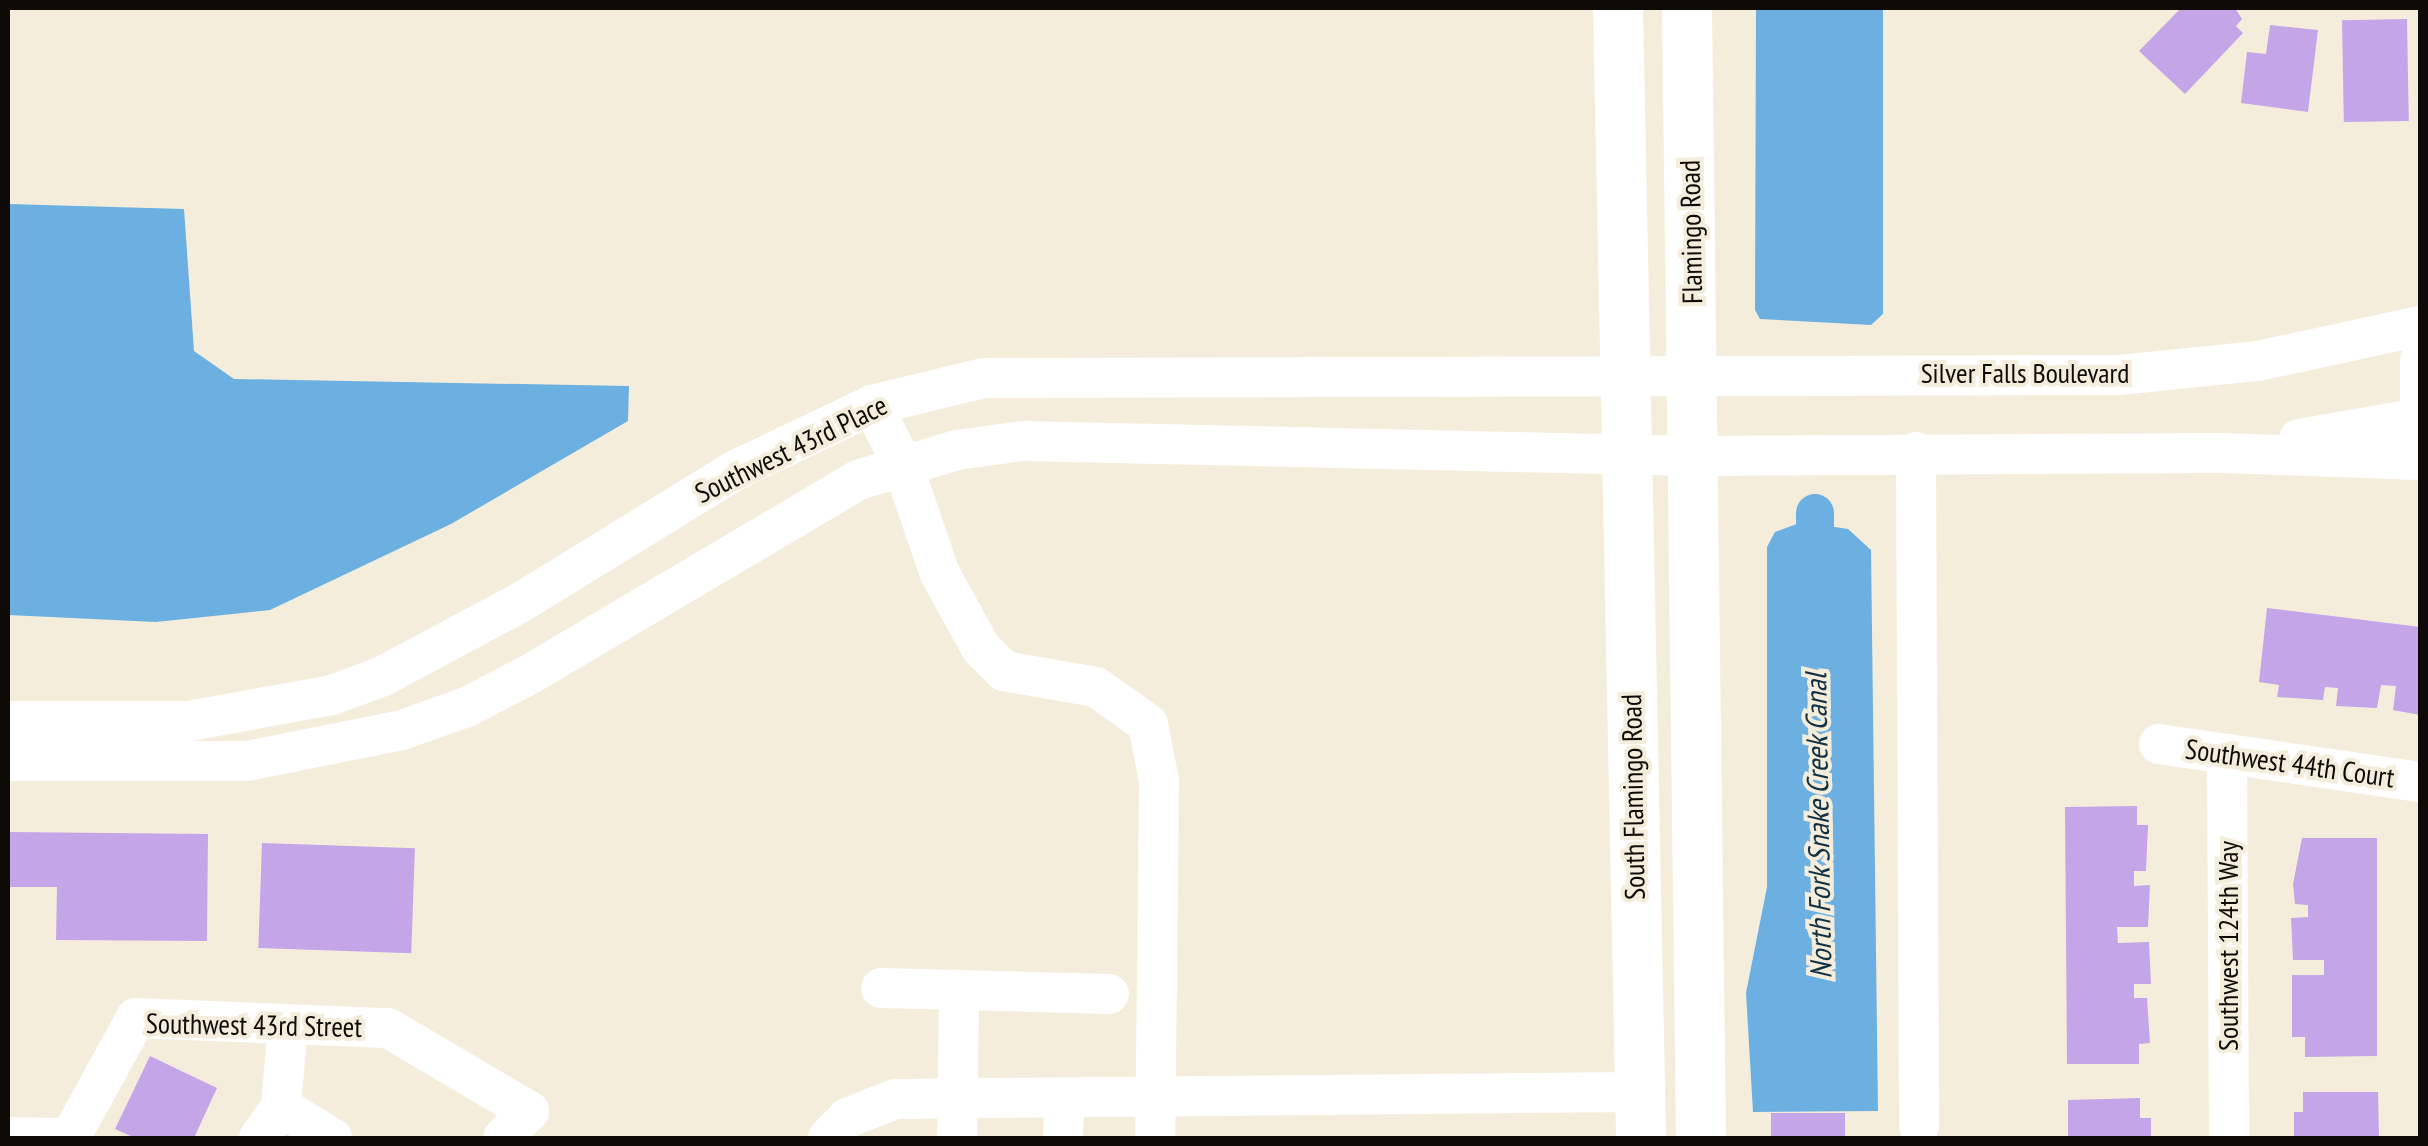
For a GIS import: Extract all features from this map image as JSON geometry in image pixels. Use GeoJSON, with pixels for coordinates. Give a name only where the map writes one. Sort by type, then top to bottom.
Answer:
{"type":"FeatureCollection","features":[{"type":"Feature","properties":{"kind":"main road"},"geometry":{"type":"LineString","coordinates":[[1618,8],[1625,455]]}},
{"type":"Feature","properties":{"kind":"main road","name":"Flamingo Road"},"geometry":{"type":"LineString","coordinates":[[1688,8],[1692,456]]}},
{"type":"Feature","properties":{"kind":"main road","name":"South Flamingo Road"},"geometry":{"type":"LineString","coordinates":[[1625,455],[1640,1115]]}},
{"type":"Feature","properties":{"kind":"main road"},"geometry":{"type":"LineString","coordinates":[[1692,456],[1700,1138]]}},
{"type":"Feature","properties":{"kind":"street","name":"Silver Falls Boulevard"},"geometry":{"type":"LineString","coordinates":[[1625,375],[2119,375],[2258,361],[2420,326]]}},
{"type":"Feature","properties":{"kind":"street"},"geometry":{"type":"LineString","coordinates":[[1625,455],[2222,452],[2420,460],[2420,362]]}},
{"type":"Feature","properties":{"kind":"street","name":"Southwest 43rd Place"},"geometry":{"type":"LineString","coordinates":[[8,721],[238,717],[332,695],[436,649],[736,470],[872,405],[984,378],[1058,373],[1625,375]]}},
{"type":"Feature","properties":{"kind":"street"},"geometry":{"type":"LineString","coordinates":[[872,405],[902,463],[940,574],[981,648],[1004,670],[1096,687],[1148,724],[1159,781],[1156,1120]]}},
{"type":"Feature","properties":{"kind":"street"},"geometry":{"type":"LineString","coordinates":[[2222,452],[2420,418]]}},
{"type":"Feature","properties":{"kind":"street","name":"Southwest 43rd Place"},"geometry":{"type":"LineString","coordinates":[[8,760],[195,764],[294,755],[469,706],[816,500],[902,463],[1023,442],[1090,440],[1625,455]]}},
{"type":"Feature","properties":{"kind":"street"},"geometry":{"type":"LineString","coordinates":[[1916,452],[1918,1126]]}},
{"type":"Feature","properties":{"kind":"street"},"geometry":{"type":"LineString","coordinates":[[436,649],[469,706]]}},
{"type":"Feature","properties":{"kind":"street","name":"Southwest 44th Court"},"geometry":{"type":"LineString","coordinates":[[2159,744],[2420,782]]}},
{"type":"Feature","properties":{"kind":"street","name":"Southwest 124th Way"},"geometry":{"type":"LineString","coordinates":[[2227,754],[2229,1138]]}},
{"type":"Feature","properties":{"kind":"street"},"geometry":{"type":"LineString","coordinates":[[882,988],[1109,994]]}},
{"type":"Feature","properties":{"kind":"street"},"geometry":{"type":"LineString","coordinates":[[957,1119],[959,990]]}},
{"type":"Feature","properties":{"kind":"street","name":"Southwest 43rd Street"},"geometry":{"type":"LineString","coordinates":[[70,1138],[136,1018],[388,1028],[529,1111],[503,1138]]}},
{"type":"Feature","properties":{"kind":"street"},"geometry":{"type":"LineString","coordinates":[[288,1024],[270,1123],[332,1138]]}},
{"type":"Feature","properties":{"kind":"street"},"geometry":{"type":"LineString","coordinates":[[828,1138],[872,1106],[896,1099],[957,1119],[1640,1115]]}},
{"type":"Feature","properties":{"kind":"street"},"geometry":{"type":"LineString","coordinates":[[8,1138],[58,1138]]}},
{"type":"Feature","properties":{"kind":"water"},"geometry":{"type":"Polygon","coordinates":[[[1756,8],[1883,8],[1883,314],[1871,325],[1760,319],[1755,310],[1756,8]]]}},
{"type":"Feature","properties":{"kind":"water"},"geometry":{"type":"Polygon","coordinates":[[[8,204],[184,209],[194,351],[234,379],[629,386],[628,421],[451,524],[270,610],[156,622],[8,615],[8,204]]]}},
{"type":"Feature","properties":{"kind":"water"},"geometry":{"type":"Polygon","coordinates":[[[1802,522],[1848,529],[1871,550],[1878,1111],[1753,1112],[1746,993],[1767,887],[1767,547],[1775,532],[1802,522]]]}},
{"type":"Feature","properties":{"kind":"building"},"geometry":{"type":"Polygon","coordinates":[[[2181,8],[2235,8],[2242,19],[2236,26],[2243,33],[2185,94],[2139,51],[2181,8]]]}},
{"type":"Feature","properties":{"kind":"building"},"geometry":{"type":"Polygon","coordinates":[[[2407,19],[2409,121],[2344,122],[2342,20],[2407,19]]]}},
{"type":"Feature","properties":{"kind":"building"},"geometry":{"type":"Polygon","coordinates":[[[2270,25],[2318,30],[2308,112],[2241,103],[2247,52],[2266,54],[2270,25]]]}},
{"type":"Feature","properties":{"kind":"building"},"geometry":{"type":"Polygon","coordinates":[[[2267,608],[2420,627],[2420,715],[2393,710],[2396,686],[2381,685],[2377,708],[2336,706],[2338,688],[2325,687],[2323,700],[2277,697],[2279,685],[2259,682],[2267,608]]]}},
{"type":"Feature","properties":{"kind":"building"},"geometry":{"type":"Polygon","coordinates":[[[2137,806],[2137,825],[2148,825],[2146,871],[2134,871],[2134,886],[2150,885],[2148,927],[2117,927],[2118,943],[2149,942],[2151,984],[2134,984],[2134,998],[2147,998],[2150,1043],[2139,1044],[2139,1064],[2067,1064],[2065,807],[2137,806]]]}},
{"type":"Feature","properties":{"kind":"building"},"geometry":{"type":"Polygon","coordinates":[[[8,832],[208,834],[207,941],[56,940],[57,887],[8,887],[8,832]]]}},
{"type":"Feature","properties":{"kind":"building"},"geometry":{"type":"Polygon","coordinates":[[[2302,838],[2377,838],[2377,1056],[2305,1057],[2305,1037],[2292,1037],[2292,975],[2324,975],[2324,960],[2293,960],[2291,918],[2308,917],[2308,905],[2295,904],[2293,884],[2302,838]]]}},
{"type":"Feature","properties":{"kind":"building"},"geometry":{"type":"Polygon","coordinates":[[[262,843],[415,848],[411,953],[258,948],[262,843]]]}},
{"type":"Feature","properties":{"kind":"building"},"geometry":{"type":"Polygon","coordinates":[[[150,1056],[217,1088],[194,1138],[135,1138],[115,1129],[150,1056]]]}},
{"type":"Feature","properties":{"kind":"building"},"geometry":{"type":"Polygon","coordinates":[[[2303,1092],[2378,1092],[2379,1138],[2294,1137],[2294,1112],[2303,1112],[2303,1092]]]}},
{"type":"Feature","properties":{"kind":"building"},"geometry":{"type":"Polygon","coordinates":[[[2140,1098],[2140,1118],[2151,1118],[2151,1138],[2068,1138],[2068,1100],[2140,1098]]]}},
{"type":"Feature","properties":{"kind":"building"},"geometry":{"type":"Polygon","coordinates":[[[1771,1113],[1845,1113],[1845,1138],[1771,1138],[1771,1113]]]}},
{"type":"Feature","properties":{"kind":"waterway","name":"North Fork Snake Creek Canal"},"geometry":{"type":"LineString","coordinates":[[1815,513],[1815,571]]}}]}
